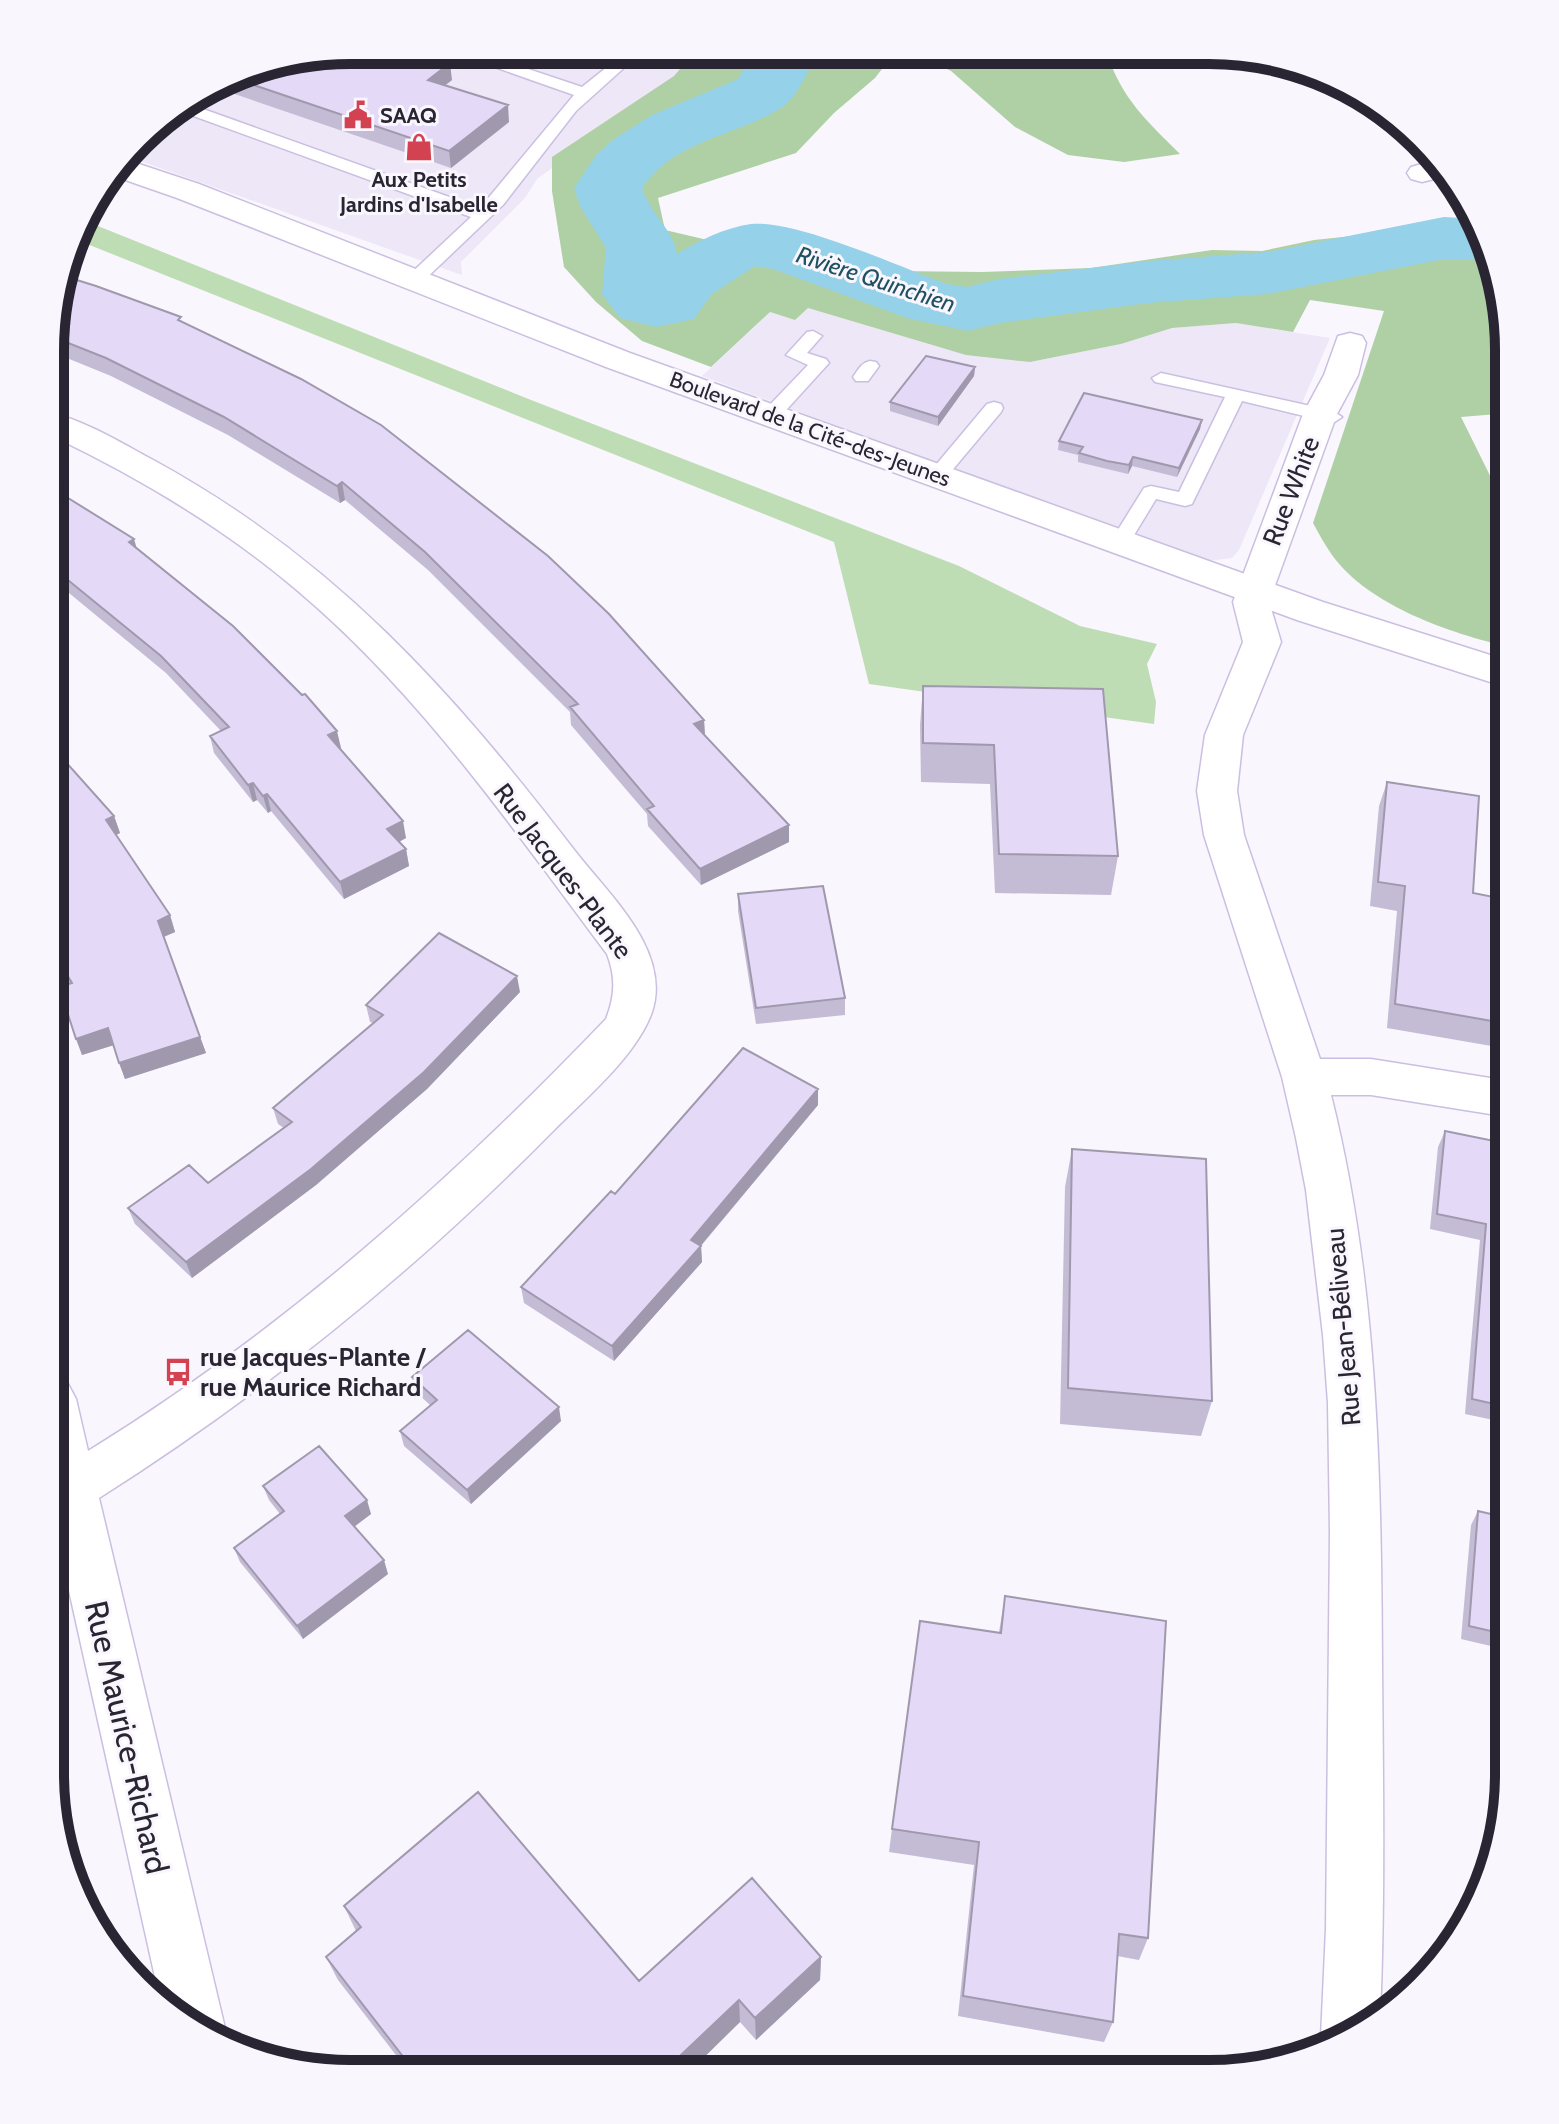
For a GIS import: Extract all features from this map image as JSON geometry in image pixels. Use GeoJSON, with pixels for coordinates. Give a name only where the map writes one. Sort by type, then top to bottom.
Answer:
{"type":"FeatureCollection","features":[{"type":"Feature","properties":{"kind":"street","name":"Boulevard de la Cité-des-Jeunes"},"geometry":{"type":"LineString","coordinates":[[128,170],[188,191],[413,281],[937,476],[1254,591],[1495,670]]}},
{"type":"Feature","properties":{"kind":"street","name":"Rue White"},"geometry":{"type":"LineString","coordinates":[[1262,642],[1251,602],[1254,591],[1327,415],[1350,343]]}},
{"type":"Feature","properties":{"kind":"street","name":"Rue Jacques-Plante"},"geometry":{"type":"LineString","coordinates":[[64,429],[120,455],[211,510],[258,541],[344,612],[460,735],[622,943],[634,963],[636,982],[633,1005],[624,1028],[463,1193],[358,1283],[252,1365],[64,1493]]}},
{"type":"Feature","properties":{"kind":"street","name":"Rue Jean-Béliveau"},"geometry":{"type":"LineString","coordinates":[[1262,642],[1224,735],[1217,791],[1224,835],[1304,1077],[1329,1190],[1353,1403],[1355,1929],[1351,2023]]}},
{"type":"Feature","properties":{"kind":"street"},"geometry":{"type":"LineString","coordinates":[[1304,1077],[1371,1077],[1495,1097]]}},
{"type":"Feature","properties":{"kind":"street","name":"Rue Maurice-Richard"},"geometry":{"type":"LineString","coordinates":[[64,1502],[192,2013]]}},
{"type":"Feature","properties":{"kind":"lane"},"geometry":{"type":"LineString","coordinates":[[499,65],[584,93]]}},
{"type":"Feature","properties":{"kind":"lane"},"geometry":{"type":"LineString","coordinates":[[413,281],[505,193],[544,138],[584,93],[618,66]]}},
{"type":"Feature","properties":{"kind":"lane"},"geometry":{"type":"LineString","coordinates":[[193,111],[483,215]]}},
{"type":"Feature","properties":{"kind":"lane"},"geometry":{"type":"LineString","coordinates":[[771,415],[820,363],[795,355],[813,336]]}},
{"type":"Feature","properties":{"kind":"lane"},"geometry":{"type":"LineString","coordinates":[[1161,378],[1327,415]]}},
{"type":"Feature","properties":{"kind":"lane"},"geometry":{"type":"LineString","coordinates":[[1121,541],[1151,492],[1185,500],[1236,394]]}},
{"type":"Feature","properties":{"kind":"lane"},"geometry":{"type":"LineString","coordinates":[[937,476],[994,408]]}},
{"type":"Feature","properties":{"kind":"shaded area"},"geometry":{"type":"Polygon","coordinates":[[[331,65],[693,65],[537,179],[525,198],[461,262],[462,275],[136,160],[161,135],[207,102],[258,79],[294,69],[331,65]]]}},
{"type":"Feature","properties":{"kind":"shaded area"},"geometry":{"type":"Polygon","coordinates":[[[808,308],[947,349],[1030,362],[1121,344],[1172,328],[1236,323],[1330,338],[1239,550],[1232,558],[1207,561],[702,376],[770,312],[795,320],[808,308]]]}},
{"type":"Feature","properties":{"kind":"green space"},"geometry":{"type":"Polygon","coordinates":[[[885,64],[796,153],[658,198],[665,230],[716,242],[741,230],[818,238],[893,271],[982,272],[1091,268],[1212,250],[1262,251],[1314,240],[1465,224],[1480,258],[1493,313],[1495,414],[1461,417],[1495,486],[1495,643],[1412,615],[1367,589],[1332,555],[1313,523],[1384,311],[1310,300],[1293,332],[1236,323],[1172,328],[1121,344],[1030,362],[966,355],[808,308],[795,320],[770,312],[711,367],[642,341],[596,302],[564,267],[552,191],[552,157],[674,76],[684,65],[885,64]]]}},
{"type":"Feature","properties":{"kind":"green space"},"geometry":{"type":"Polygon","coordinates":[[[937,64],[1111,64],[1128,96],[1180,154],[1124,162],[1068,155],[1015,127],[951,71],[937,64]]]}},
{"type":"Feature","properties":{"kind":"green space"},"geometry":{"type":"Polygon","coordinates":[[[94,224],[531,400],[959,566],[1080,626],[1157,644],[1147,664],[1156,702],[1154,724],[869,684],[834,542],[85,243],[94,224]]]}},
{"type":"Feature","properties":{"kind":"building"},"geometry":{"type":"Polygon","coordinates":[[[448,65],[428,80],[508,105],[449,151],[248,83],[313,66],[448,65]]]}},
{"type":"Feature","properties":{"kind":"building"},"geometry":{"type":"Polygon","coordinates":[[[73,279],[181,317],[178,320],[301,379],[381,425],[548,556],[609,614],[704,720],[694,724],[789,825],[700,869],[647,809],[654,806],[570,707],[578,704],[425,552],[342,482],[337,486],[224,417],[106,358],[64,342],[65,327],[69,324],[65,323],[66,313],[73,279]]]}},
{"type":"Feature","properties":{"kind":"building"},"geometry":{"type":"Polygon","coordinates":[[[926,356],[975,367],[938,417],[890,402],[926,356]]]}},
{"type":"Feature","properties":{"kind":"building"},"geometry":{"type":"Polygon","coordinates":[[[1084,393],[1202,420],[1179,468],[1133,457],[1129,465],[1107,461],[1079,453],[1083,447],[1059,441],[1084,393]]]}},
{"type":"Feature","properties":{"kind":"building"},"geometry":{"type":"Polygon","coordinates":[[[64,495],[134,539],[129,542],[233,626],[302,695],[305,694],[337,731],[328,735],[403,821],[387,829],[406,849],[340,882],[267,794],[263,796],[253,783],[248,785],[210,736],[229,727],[161,656],[64,577],[64,495]]]}},
{"type":"Feature","properties":{"kind":"building"},"geometry":{"type":"Polygon","coordinates":[[[923,686],[1103,689],[1118,856],[999,854],[994,745],[923,743],[923,686]]]}},
{"type":"Feature","properties":{"kind":"building"},"geometry":{"type":"Polygon","coordinates":[[[64,760],[114,816],[106,820],[170,915],[158,921],[200,1037],[119,1063],[108,1028],[76,1039],[64,1002],[64,985],[72,983],[64,970],[64,760]]]}},
{"type":"Feature","properties":{"kind":"building"},"geometry":{"type":"Polygon","coordinates":[[[1387,782],[1479,796],[1473,893],[1495,897],[1495,1022],[1395,1004],[1405,886],[1378,882],[1387,782]]]}},
{"type":"Feature","properties":{"kind":"building"},"geometry":{"type":"Polygon","coordinates":[[[823,886],[845,998],[756,1008],[738,894],[823,886]]]}},
{"type":"Feature","properties":{"kind":"building"},"geometry":{"type":"Polygon","coordinates":[[[439,933],[517,976],[424,1072],[311,1169],[186,1262],[128,1208],[189,1165],[208,1183],[292,1122],[273,1108],[383,1015],[366,1005],[439,933]]]}},
{"type":"Feature","properties":{"kind":"building"},"geometry":{"type":"Polygon","coordinates":[[[743,1048],[818,1089],[691,1240],[701,1246],[612,1346],[521,1287],[611,1191],[615,1194],[743,1048]]]}},
{"type":"Feature","properties":{"kind":"building"},"geometry":{"type":"Polygon","coordinates":[[[1445,1131],[1495,1141],[1495,1404],[1472,1399],[1486,1224],[1437,1214],[1445,1131]]]}},
{"type":"Feature","properties":{"kind":"building"},"geometry":{"type":"Polygon","coordinates":[[[1072,1149],[1206,1159],[1212,1401],[1068,1388],[1072,1149]]]}},
{"type":"Feature","properties":{"kind":"building"},"geometry":{"type":"Polygon","coordinates":[[[468,1330],[559,1407],[467,1490],[400,1431],[437,1400],[412,1377],[468,1330]]]}},
{"type":"Feature","properties":{"kind":"building"},"geometry":{"type":"Polygon","coordinates":[[[319,1446],[367,1500],[345,1516],[384,1560],[297,1626],[234,1548],[284,1511],[263,1486],[319,1446]]]}},
{"type":"Feature","properties":{"kind":"building"},"geometry":{"type":"Polygon","coordinates":[[[1478,1511],[1495,1515],[1495,1632],[1469,1626],[1478,1511]]]}},
{"type":"Feature","properties":{"kind":"building"},"geometry":{"type":"Polygon","coordinates":[[[1005,1596],[1166,1621],[1148,1938],[1119,1934],[1113,2022],[963,1996],[979,1842],[892,1829],[920,1621],[1001,1633],[1005,1596]]]}},
{"type":"Feature","properties":{"kind":"building"},"geometry":{"type":"Polygon","coordinates":[[[478,1792],[639,1981],[752,1878],[821,1957],[755,2018],[739,2000],[676,2060],[406,2060],[326,1957],[361,1927],[344,1906],[478,1792]]]}},
{"type":"Feature","properties":{"kind":"waterway","name":"Rivière Quinchien"},"geometry":{"type":"LineString","coordinates":[[779,64],[761,93],[656,140],[637,153],[608,188],[614,206],[641,248],[638,294],[645,303],[668,304],[687,279],[731,251],[753,245],[785,249],[932,303],[967,309],[999,301],[1148,282],[1267,273],[1444,238],[1472,239]]}},
{"type":"Feature","properties":{"kind":"place","name":"SAAQ"},"geometry":{"type":"Point","coordinates":[358,115]}},
{"type":"Feature","properties":{"kind":"place","name":"Aux Petits Jardins d'Isabelle"},"geometry":{"type":"Point","coordinates":[419,147]}},
{"type":"Feature","properties":{"kind":"place","name":"rue Jacques-Plante / rue Maurice Richard"},"geometry":{"type":"Point","coordinates":[178,1372]}}]}
